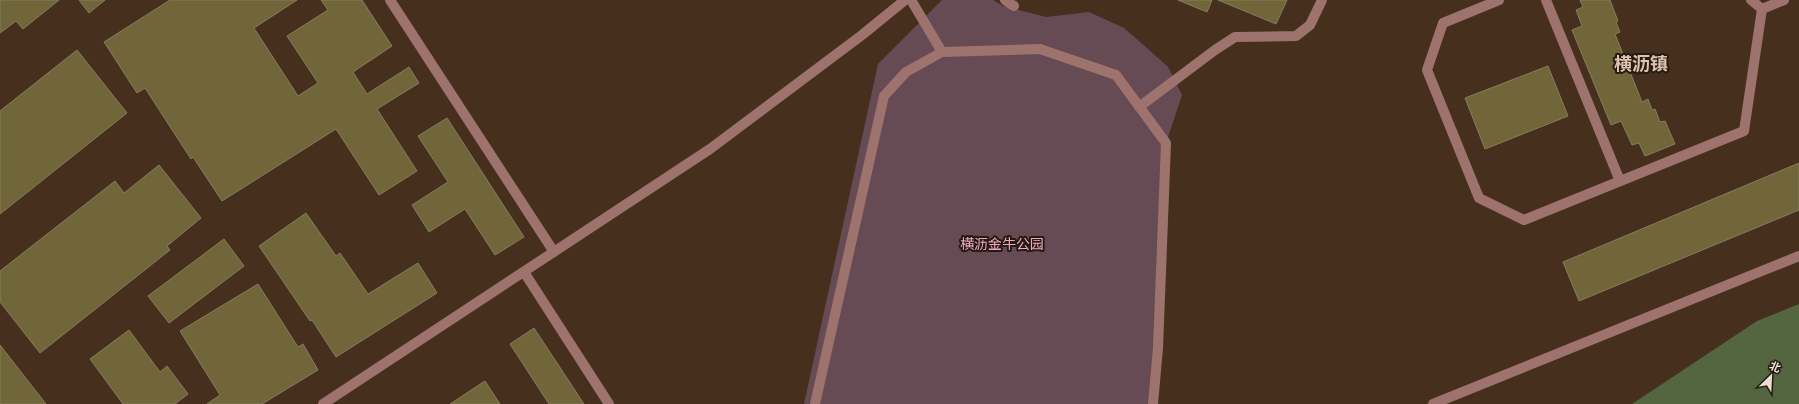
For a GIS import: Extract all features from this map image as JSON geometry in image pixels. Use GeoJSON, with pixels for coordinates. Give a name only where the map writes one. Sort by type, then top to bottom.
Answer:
{"type":"FeatureCollection","features":[{"type":"Feature","properties":{"kind":"street"},"geometry":{"type":"LineString","coordinates":[[390,0],[554,252]]}},
{"type":"Feature","properties":{"kind":"street"},"geometry":{"type":"LineString","coordinates":[[323,404],[710,149],[862,35],[905,0]]}},
{"type":"Feature","properties":{"kind":"street"},"geometry":{"type":"LineString","coordinates":[[911,0],[942,52]]}},
{"type":"Feature","properties":{"kind":"street"},"geometry":{"type":"LineString","coordinates":[[1005,0],[1014,6]]}},
{"type":"Feature","properties":{"kind":"street"},"geometry":{"type":"LineString","coordinates":[[1139,107],[1215,50],[1235,37],[1296,36],[1310,25],[1322,0]]}},
{"type":"Feature","properties":{"kind":"street"},"geometry":{"type":"LineString","coordinates":[[1500,0],[1444,23],[1427,70],[1479,198],[1524,220],[1744,131],[1762,9]]}},
{"type":"Feature","properties":{"kind":"street"},"geometry":{"type":"LineString","coordinates":[[1546,0],[1620,181]]}},
{"type":"Feature","properties":{"kind":"street"},"geometry":{"type":"LineString","coordinates":[[1751,0],[1762,9]]}},
{"type":"Feature","properties":{"kind":"street"},"geometry":{"type":"LineString","coordinates":[[1762,9],[1784,0]]}},
{"type":"Feature","properties":{"kind":"street"},"geometry":{"type":"LineString","coordinates":[[816,404],[884,96],[906,72],[942,52],[1040,49],[1116,75],[1166,143],[1158,348],[1152,404]]}},
{"type":"Feature","properties":{"kind":"street"},"geometry":{"type":"LineString","coordinates":[[1433,404],[1799,256]]}},
{"type":"Feature","properties":{"kind":"street"},"geometry":{"type":"LineString","coordinates":[[524,272],[609,404]]}},
{"type":"Feature","properties":{"kind":"green space","name":"横沥金牛公园"},"geometry":{"type":"Polygon","coordinates":[[[942,0],[993,0],[1003,6],[1046,17],[1089,12],[1124,28],[1168,67],[1182,95],[1166,143],[1151,404],[804,404],[878,64],[942,0]]]}},
{"type":"Feature","properties":{"kind":"shaded area"},"geometry":{"type":"Polygon","coordinates":[[[1799,304],[1799,404],[1632,404],[1757,321],[1799,304]]]}},
{"type":"Feature","properties":{"kind":"building"},"geometry":{"type":"Polygon","coordinates":[[[0,0],[59,0],[23,29],[16,21],[0,33],[0,0]]]}},
{"type":"Feature","properties":{"kind":"building"},"geometry":{"type":"Polygon","coordinates":[[[79,0],[105,0],[89,13],[79,0]]]}},
{"type":"Feature","properties":{"kind":"building"},"geometry":{"type":"Polygon","coordinates":[[[170,0],[297,0],[254,28],[298,96],[318,83],[287,36],[328,10],[321,0],[362,0],[392,46],[353,72],[367,94],[409,67],[419,83],[377,109],[417,171],[379,195],[336,129],[222,201],[193,157],[191,159],[145,88],[137,93],[104,42],[170,0]]]}},
{"type":"Feature","properties":{"kind":"building"},"geometry":{"type":"Polygon","coordinates":[[[1178,0],[1212,0],[1207,12],[1178,0]]]}},
{"type":"Feature","properties":{"kind":"building"},"geometry":{"type":"Polygon","coordinates":[[[1218,0],[1287,0],[1276,24],[1218,0]]]}},
{"type":"Feature","properties":{"kind":"building"},"geometry":{"type":"Polygon","coordinates":[[[1580,0],[1610,0],[1618,21],[1616,22],[1620,32],[1615,34],[1642,102],[1648,99],[1652,110],[1655,109],[1660,122],[1665,121],[1675,144],[1645,156],[1639,143],[1632,145],[1621,121],[1611,125],[1572,30],[1582,26],[1576,10],[1583,7],[1580,0]]]}},
{"type":"Feature","properties":{"kind":"building"},"geometry":{"type":"Polygon","coordinates":[[[77,50],[127,113],[0,214],[0,111],[77,50]]]}},
{"type":"Feature","properties":{"kind":"building"},"geometry":{"type":"Polygon","coordinates":[[[1548,66],[1568,116],[1485,149],[1465,98],[1548,66]]]}},
{"type":"Feature","properties":{"kind":"building"},"geometry":{"type":"Polygon","coordinates":[[[447,118],[524,237],[495,255],[465,209],[429,232],[412,205],[448,182],[418,136],[447,118]]]}},
{"type":"Feature","properties":{"kind":"building"},"geometry":{"type":"Polygon","coordinates":[[[1799,163],[1799,210],[1579,301],[1563,262],[1799,163]]]}},
{"type":"Feature","properties":{"kind":"building"},"geometry":{"type":"Polygon","coordinates":[[[159,165],[201,218],[167,246],[170,250],[40,353],[0,302],[0,271],[115,181],[124,193],[159,165]]]}},
{"type":"Feature","properties":{"kind":"building"},"geometry":{"type":"Polygon","coordinates":[[[306,213],[336,256],[340,253],[368,294],[418,263],[437,293],[336,357],[312,320],[310,321],[259,246],[306,213]]]}},
{"type":"Feature","properties":{"kind":"building"},"geometry":{"type":"Polygon","coordinates":[[[224,239],[244,266],[169,323],[148,296],[224,239]]]}},
{"type":"Feature","properties":{"kind":"building"},"geometry":{"type":"Polygon","coordinates":[[[258,284],[298,347],[303,344],[318,370],[262,404],[207,404],[220,395],[180,331],[258,284]]]}},
{"type":"Feature","properties":{"kind":"building"},"geometry":{"type":"Polygon","coordinates":[[[534,328],[584,404],[549,404],[510,344],[534,328]]]}},
{"type":"Feature","properties":{"kind":"building"},"geometry":{"type":"Polygon","coordinates":[[[129,330],[160,372],[167,366],[188,394],[175,404],[123,404],[90,359],[129,330]]]}},
{"type":"Feature","properties":{"kind":"building"},"geometry":{"type":"Polygon","coordinates":[[[0,345],[46,404],[0,404],[0,345]]]}},
{"type":"Feature","properties":{"kind":"building"},"geometry":{"type":"Polygon","coordinates":[[[485,381],[500,404],[450,404],[485,381]]]}},
{"type":"Feature","properties":{"kind":"district","name":"横沥镇"},"geometry":{"type":"Point","coordinates":[1641,63]}}]}
